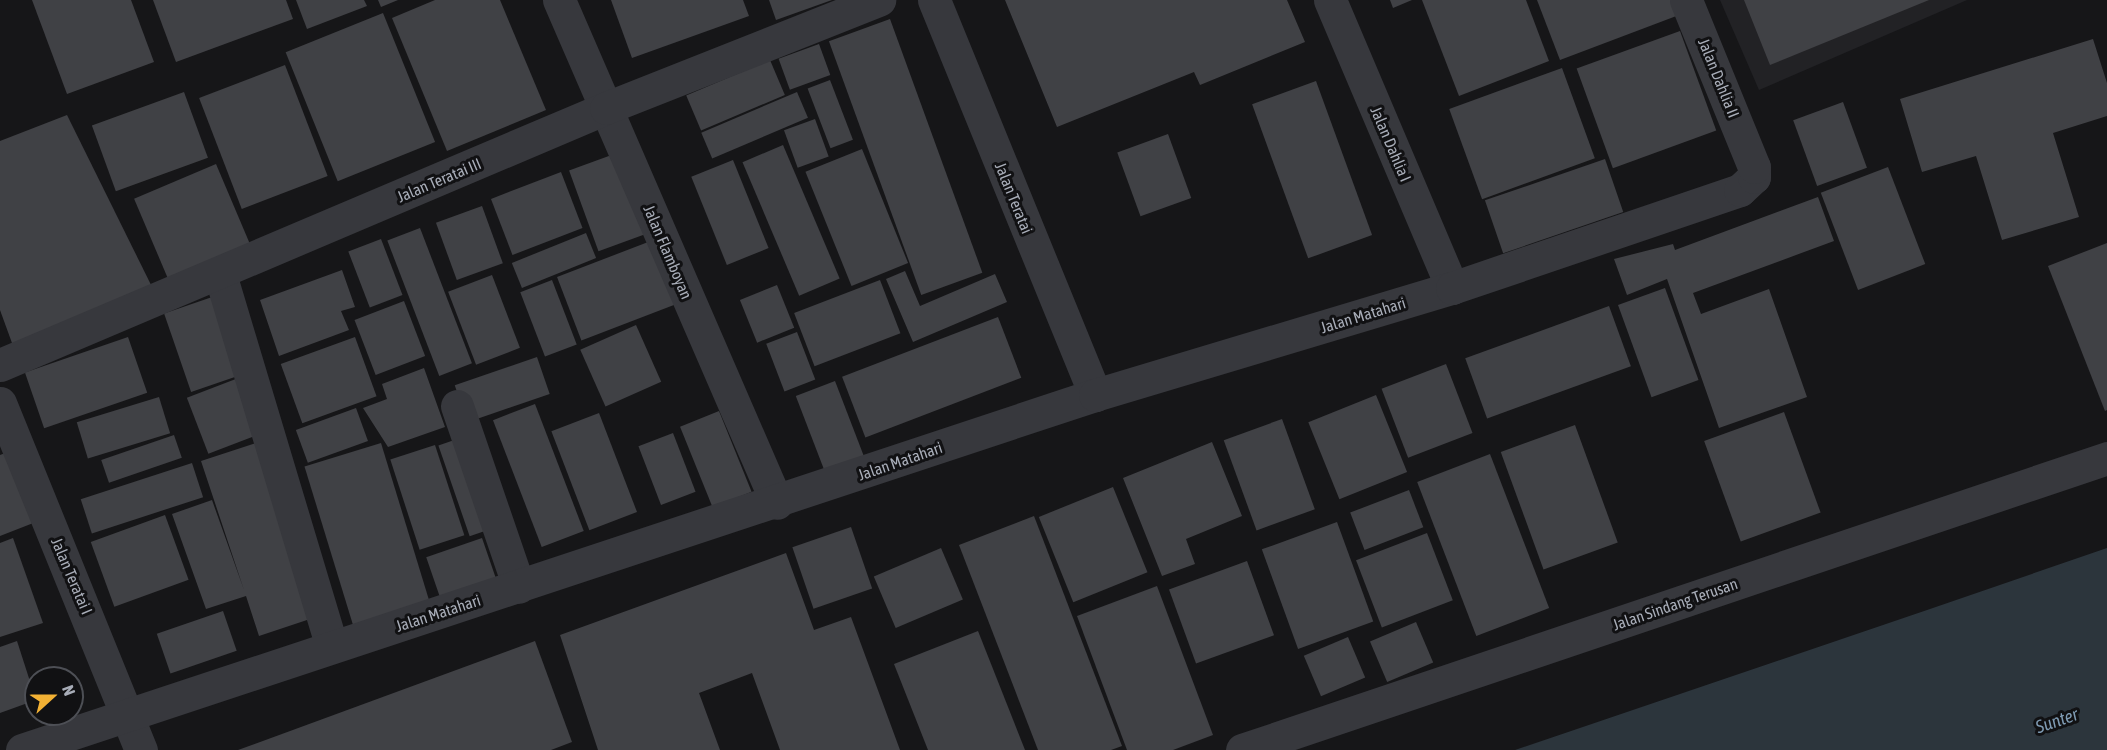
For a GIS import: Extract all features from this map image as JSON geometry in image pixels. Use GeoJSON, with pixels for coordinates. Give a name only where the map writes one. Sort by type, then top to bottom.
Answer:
{"type":"FeatureCollection","features":[{"type":"Feature","properties":{"kind":"street","name":"Jalan Flamboyan"},"geometry":{"type":"LineString","coordinates":[[559,0],[777,503]]}},
{"type":"Feature","properties":{"kind":"street","name":"Jalan Teratai III"},"geometry":{"type":"LineString","coordinates":[[0,365],[220,274],[606,108],[879,0]]}},
{"type":"Feature","properties":{"kind":"street","name":"Jalan Teratai"},"geometry":{"type":"LineString","coordinates":[[934,0],[1095,395]]}},
{"type":"Feature","properties":{"kind":"street","name":"Jalan Dahlia I"},"geometry":{"type":"LineString","coordinates":[[1330,0],[1452,288]]}},
{"type":"Feature","properties":{"kind":"street","name":"Jalan Dahlia II"},"geometry":{"type":"LineString","coordinates":[[1686,0],[1751,156]]}},
{"type":"Feature","properties":{"kind":"street","name":"Jalan Matahari"},"geometry":{"type":"LineString","coordinates":[[22,750],[777,503],[1095,395],[1452,288],[1740,190],[1754,177],[1751,156]]}},
{"type":"Feature","properties":{"kind":"street"},"geometry":{"type":"LineString","coordinates":[[220,274],[332,647]]}},
{"type":"Feature","properties":{"kind":"street","name":"Jalan Teratai I"},"geometry":{"type":"LineString","coordinates":[[0,403],[129,715],[141,750]]}},
{"type":"Feature","properties":{"kind":"street"},"geometry":{"type":"LineString","coordinates":[[458,406],[519,587]]}},
{"type":"Feature","properties":{"kind":"street","name":"Jalan Sindang Terusan"},"geometry":{"type":"LineString","coordinates":[[1242,750],[2107,458]]}},
{"type":"Feature","properties":{"kind":"shaded area"},"geometry":{"type":"Polygon","coordinates":[[[1720,0],[1967,0],[1759,90],[1720,0]]]}},
{"type":"Feature","properties":{"kind":"water","name":"Sunter"},"geometry":{"type":"Polygon","coordinates":[[[2107,548],[2107,750],[1515,750],[1930,609],[2107,548]]]}},
{"type":"Feature","properties":{"kind":"building"},"geometry":{"type":"Polygon","coordinates":[[[32,0],[131,0],[154,62],[67,94],[32,0]]]}},
{"type":"Feature","properties":{"kind":"building"},"geometry":{"type":"Polygon","coordinates":[[[153,0],[286,0],[293,19],[176,62],[153,0]]]}},
{"type":"Feature","properties":{"kind":"building"},"geometry":{"type":"Polygon","coordinates":[[[296,0],[364,0],[367,6],[307,29],[296,0]]]}},
{"type":"Feature","properties":{"kind":"building"},"geometry":{"type":"Polygon","coordinates":[[[378,0],[398,0],[381,7],[378,0]]]}},
{"type":"Feature","properties":{"kind":"building"},"geometry":{"type":"Polygon","coordinates":[[[435,0],[500,0],[546,110],[447,151],[392,18],[435,0]]]}},
{"type":"Feature","properties":{"kind":"building"},"geometry":{"type":"Polygon","coordinates":[[[611,0],[743,0],[749,16],[632,58],[611,0]]]}},
{"type":"Feature","properties":{"kind":"building"},"geometry":{"type":"Polygon","coordinates":[[[769,0],[832,0],[776,20],[769,0]]]}},
{"type":"Feature","properties":{"kind":"building"},"geometry":{"type":"Polygon","coordinates":[[[1005,0],[1287,0],[1305,42],[1200,85],[1194,72],[1057,127],[1005,0]]]}},
{"type":"Feature","properties":{"kind":"building"},"geometry":{"type":"Polygon","coordinates":[[[1390,0],[1412,0],[1393,8],[1390,0]]]}},
{"type":"Feature","properties":{"kind":"building"},"geometry":{"type":"Polygon","coordinates":[[[1422,0],[1526,0],[1549,61],[1459,96],[1422,0]]]}},
{"type":"Feature","properties":{"kind":"building"},"geometry":{"type":"Polygon","coordinates":[[[1537,0],[1674,0],[1679,15],[1560,60],[1537,0]]]}},
{"type":"Feature","properties":{"kind":"building"},"geometry":{"type":"Polygon","coordinates":[[[1744,0],[1929,0],[1770,65],[1744,0]]]}},
{"type":"Feature","properties":{"kind":"building"},"geometry":{"type":"Polygon","coordinates":[[[383,13],[435,142],[338,181],[286,52],[383,13]]]}},
{"type":"Feature","properties":{"kind":"building"},"geometry":{"type":"Polygon","coordinates":[[[890,19],[982,273],[921,295],[829,41],[890,19]]]}},
{"type":"Feature","properties":{"kind":"building"},"geometry":{"type":"Polygon","coordinates":[[[1680,31],[1716,131],[1613,168],[1577,69],[1680,31]]]}},
{"type":"Feature","properties":{"kind":"building"},"geometry":{"type":"Polygon","coordinates":[[[2093,39],[2107,83],[2107,116],[2053,133],[2079,217],[2002,240],[1976,156],[1922,172],[1900,99],[2093,39]]]}},
{"type":"Feature","properties":{"kind":"building"},"geometry":{"type":"Polygon","coordinates":[[[819,44],[830,75],[790,90],[779,59],[819,44]]]}},
{"type":"Feature","properties":{"kind":"building"},"geometry":{"type":"Polygon","coordinates":[[[770,60],[785,95],[701,131],[686,96],[770,60]]]}},
{"type":"Feature","properties":{"kind":"building"},"geometry":{"type":"Polygon","coordinates":[[[285,65],[328,176],[242,209],[199,98],[285,65]]]}},
{"type":"Feature","properties":{"kind":"building"},"geometry":{"type":"Polygon","coordinates":[[[1562,68],[1595,158],[1482,199],[1449,109],[1562,68]]]}},
{"type":"Feature","properties":{"kind":"building"},"geometry":{"type":"Polygon","coordinates":[[[830,80],[853,140],[831,148],[808,89],[830,80]]]}},
{"type":"Feature","properties":{"kind":"building"},"geometry":{"type":"Polygon","coordinates":[[[1316,81],[1372,235],[1308,258],[1252,104],[1316,81]]]}},
{"type":"Feature","properties":{"kind":"building"},"geometry":{"type":"Polygon","coordinates":[[[184,92],[208,158],[116,191],[92,126],[184,92]]]}},
{"type":"Feature","properties":{"kind":"building"},"geometry":{"type":"Polygon","coordinates":[[[797,92],[808,118],[712,158],[701,133],[797,92]]]}},
{"type":"Feature","properties":{"kind":"building"},"geometry":{"type":"Polygon","coordinates":[[[1843,102],[1867,168],[1817,186],[1793,120],[1843,102]]]}},
{"type":"Feature","properties":{"kind":"building"},"geometry":{"type":"Polygon","coordinates":[[[67,115],[157,297],[16,354],[0,310],[0,141],[67,115]]]}},
{"type":"Feature","properties":{"kind":"building"},"geometry":{"type":"Polygon","coordinates":[[[815,119],[829,157],[798,168],[784,130],[815,119]]]}},
{"type":"Feature","properties":{"kind":"building"},"geometry":{"type":"Polygon","coordinates":[[[1168,134],[1191,198],[1141,216],[1117,152],[1168,134]]]}},
{"type":"Feature","properties":{"kind":"building"},"geometry":{"type":"Polygon","coordinates":[[[783,145],[840,278],[799,296],[742,162],[783,145]]]}},
{"type":"Feature","properties":{"kind":"building"},"geometry":{"type":"Polygon","coordinates":[[[862,149],[908,263],[852,286],[805,172],[862,149]]]}},
{"type":"Feature","properties":{"kind":"building"},"geometry":{"type":"Polygon","coordinates":[[[617,153],[646,234],[598,251],[569,170],[617,153]]]}},
{"type":"Feature","properties":{"kind":"building"},"geometry":{"type":"Polygon","coordinates":[[[1605,159],[1623,212],[1503,253],[1485,200],[1605,159]]]}},
{"type":"Feature","properties":{"kind":"building"},"geometry":{"type":"Polygon","coordinates":[[[733,160],[769,248],[727,265],[691,177],[733,160]]]}},
{"type":"Feature","properties":{"kind":"building"},"geometry":{"type":"Polygon","coordinates":[[[216,164],[253,251],[171,286],[134,199],[216,164]]]}},
{"type":"Feature","properties":{"kind":"building"},"geometry":{"type":"Polygon","coordinates":[[[1888,167],[1925,264],[1858,290],[1821,193],[1888,167]]]}},
{"type":"Feature","properties":{"kind":"building"},"geometry":{"type":"Polygon","coordinates":[[[561,172],[583,228],[512,255],[491,199],[561,172]]]}},
{"type":"Feature","properties":{"kind":"building"},"geometry":{"type":"Polygon","coordinates":[[[1818,197],[1834,241],[1693,293],[1701,314],[1769,289],[1807,397],[1719,428],[1667,279],[1627,295],[1614,259],[1673,244],[1675,250],[1818,197]]]}},
{"type":"Feature","properties":{"kind":"building"},"geometry":{"type":"Polygon","coordinates":[[[482,206],[503,263],[457,280],[436,223],[482,206]]]}},
{"type":"Feature","properties":{"kind":"building"},"geometry":{"type":"Polygon","coordinates":[[[420,228],[472,363],[439,376],[387,241],[420,228]]]}},
{"type":"Feature","properties":{"kind":"building"},"geometry":{"type":"Polygon","coordinates":[[[586,233],[596,258],[522,288],[512,263],[586,233]]]}},
{"type":"Feature","properties":{"kind":"building"},"geometry":{"type":"Polygon","coordinates":[[[381,239],[403,295],[370,308],[348,252],[381,239]]]}},
{"type":"Feature","properties":{"kind":"building"},"geometry":{"type":"Polygon","coordinates":[[[656,239],[680,302],[581,340],[557,277],[656,239]]]}},
{"type":"Feature","properties":{"kind":"building"},"geometry":{"type":"Polygon","coordinates":[[[2107,243],[2107,410],[2105,411],[2048,266],[2107,243]]]}},
{"type":"Feature","properties":{"kind":"building"},"geometry":{"type":"Polygon","coordinates":[[[342,270],[355,307],[341,311],[349,330],[279,356],[260,300],[342,270]]]}},
{"type":"Feature","properties":{"kind":"building"},"geometry":{"type":"Polygon","coordinates":[[[905,271],[920,306],[995,274],[1007,302],[913,342],[886,279],[905,271]]]}},
{"type":"Feature","properties":{"kind":"building"},"geometry":{"type":"Polygon","coordinates":[[[492,275],[520,348],[476,365],[448,292],[492,275]]]}},
{"type":"Feature","properties":{"kind":"building"},"geometry":{"type":"Polygon","coordinates":[[[552,280],[577,344],[545,357],[520,292],[552,280]]]}},
{"type":"Feature","properties":{"kind":"building"},"geometry":{"type":"Polygon","coordinates":[[[880,280],[900,333],[815,366],[794,313],[880,280]]]}},
{"type":"Feature","properties":{"kind":"building"},"geometry":{"type":"Polygon","coordinates":[[[777,285],[794,328],[757,343],[740,300],[777,285]]]}},
{"type":"Feature","properties":{"kind":"building"},"geometry":{"type":"Polygon","coordinates":[[[1665,288],[1699,380],[1652,397],[1618,305],[1665,288]]]}},
{"type":"Feature","properties":{"kind":"building"},"geometry":{"type":"Polygon","coordinates":[[[218,295],[245,373],[191,392],[164,314],[218,295]]]}},
{"type":"Feature","properties":{"kind":"building"},"geometry":{"type":"Polygon","coordinates":[[[404,301],[425,356],[376,375],[355,320],[404,301]]]}},
{"type":"Feature","properties":{"kind":"building"},"geometry":{"type":"Polygon","coordinates":[[[1609,306],[1631,366],[1487,418],[1465,358],[1609,306]]]}},
{"type":"Feature","properties":{"kind":"building"},"geometry":{"type":"Polygon","coordinates":[[[998,317],[1021,378],[865,438],[842,377],[998,317]]]}},
{"type":"Feature","properties":{"kind":"building"},"geometry":{"type":"Polygon","coordinates":[[[636,325],[661,382],[605,406],[580,350],[636,325]]]}},
{"type":"Feature","properties":{"kind":"building"},"geometry":{"type":"Polygon","coordinates":[[[797,332],[815,380],[784,391],[766,344],[797,332]]]}},
{"type":"Feature","properties":{"kind":"building"},"geometry":{"type":"Polygon","coordinates":[[[128,337],[147,393],[44,428],[25,372],[128,337]]]}},
{"type":"Feature","properties":{"kind":"building"},"geometry":{"type":"Polygon","coordinates":[[[355,337],[377,396],[302,423],[281,364],[355,337]]]}},
{"type":"Feature","properties":{"kind":"building"},"geometry":{"type":"Polygon","coordinates":[[[537,357],[550,394],[467,422],[455,385],[537,357]]]}},
{"type":"Feature","properties":{"kind":"building"},"geometry":{"type":"Polygon","coordinates":[[[1446,364],[1473,433],[1408,458],[1382,389],[1446,364]]]}},
{"type":"Feature","properties":{"kind":"building"},"geometry":{"type":"Polygon","coordinates":[[[424,368],[445,427],[388,447],[363,408],[387,399],[382,384],[424,368]]]}},
{"type":"Feature","properties":{"kind":"building"},"geometry":{"type":"Polygon","coordinates":[[[241,377],[263,433],[208,454],[187,398],[241,377]]]}},
{"type":"Feature","properties":{"kind":"building"},"geometry":{"type":"Polygon","coordinates":[[[835,381],[864,458],[825,473],[796,396],[835,381]]]}},
{"type":"Feature","properties":{"kind":"building"},"geometry":{"type":"Polygon","coordinates":[[[1376,395],[1407,472],[1339,499],[1308,422],[1376,395]]]}},
{"type":"Feature","properties":{"kind":"building"},"geometry":{"type":"Polygon","coordinates":[[[159,397],[170,433],[88,458],[77,422],[159,397]]]}},
{"type":"Feature","properties":{"kind":"building"},"geometry":{"type":"Polygon","coordinates":[[[535,404],[584,531],[542,547],[493,420],[535,404]]]}},
{"type":"Feature","properties":{"kind":"building"},"geometry":{"type":"Polygon","coordinates":[[[356,408],[368,441],[308,463],[296,430],[356,408]]]}},
{"type":"Feature","properties":{"kind":"building"},"geometry":{"type":"Polygon","coordinates":[[[719,411],[752,492],[713,507],[680,427],[719,411]]]}},
{"type":"Feature","properties":{"kind":"building"},"geometry":{"type":"Polygon","coordinates":[[[1784,412],[1821,513],[1741,542],[1704,441],[1784,412]]]}},
{"type":"Feature","properties":{"kind":"building"},"geometry":{"type":"Polygon","coordinates":[[[599,413],[637,512],[589,530],[551,431],[599,413]]]}},
{"type":"Feature","properties":{"kind":"building"},"geometry":{"type":"Polygon","coordinates":[[[1282,419],[1315,509],[1257,530],[1224,440],[1282,419]]]}},
{"type":"Feature","properties":{"kind":"building"},"geometry":{"type":"Polygon","coordinates":[[[1575,425],[1618,542],[1544,569],[1501,452],[1575,425]]]}},
{"type":"Feature","properties":{"kind":"building"},"geometry":{"type":"Polygon","coordinates":[[[673,433],[696,492],[661,505],[638,446],[673,433]]]}},
{"type":"Feature","properties":{"kind":"building"},"geometry":{"type":"Polygon","coordinates":[[[174,435],[182,458],[109,483],[101,460],[174,435]]]}},
{"type":"Feature","properties":{"kind":"building"},"geometry":{"type":"Polygon","coordinates":[[[463,437],[494,528],[470,536],[438,445],[463,437]]]}},
{"type":"Feature","properties":{"kind":"building"},"geometry":{"type":"Polygon","coordinates":[[[265,440],[322,615],[259,636],[246,596],[206,609],[172,514],[212,500],[244,590],[201,461],[265,440]]]}},
{"type":"Feature","properties":{"kind":"building"},"geometry":{"type":"Polygon","coordinates":[[[1212,442],[1242,516],[1186,539],[1195,564],[1162,576],[1123,478],[1212,442]]]}},
{"type":"Feature","properties":{"kind":"building"},"geometry":{"type":"Polygon","coordinates":[[[381,443],[432,608],[355,632],[304,466],[381,443]]]}},
{"type":"Feature","properties":{"kind":"building"},"geometry":{"type":"Polygon","coordinates":[[[435,445],[464,535],[420,550],[390,460],[435,445]]]}},
{"type":"Feature","properties":{"kind":"building"},"geometry":{"type":"Polygon","coordinates":[[[13,450],[41,520],[0,536],[0,455],[13,450]]]}},
{"type":"Feature","properties":{"kind":"building"},"geometry":{"type":"Polygon","coordinates":[[[1490,454],[1549,608],[1476,636],[1417,482],[1490,454]]]}},
{"type":"Feature","properties":{"kind":"building"},"geometry":{"type":"Polygon","coordinates":[[[192,463],[203,497],[92,533],[81,499],[192,463]]]}},
{"type":"Feature","properties":{"kind":"building"},"geometry":{"type":"Polygon","coordinates":[[[1113,487],[1147,572],[1073,602],[1039,517],[1113,487]]]}},
{"type":"Feature","properties":{"kind":"building"},"geometry":{"type":"Polygon","coordinates":[[[1409,490],[1423,527],[1365,550],[1350,513],[1409,490]]]}},
{"type":"Feature","properties":{"kind":"building"},"geometry":{"type":"Polygon","coordinates":[[[165,515],[189,580],[114,607],[91,542],[165,515]]]}},
{"type":"Feature","properties":{"kind":"building"},"geometry":{"type":"Polygon","coordinates":[[[1034,516],[1122,746],[1111,750],[1038,750],[959,545],[1034,516]]]}},
{"type":"Feature","properties":{"kind":"building"},"geometry":{"type":"Polygon","coordinates":[[[1337,522],[1373,622],[1298,649],[1262,549],[1337,522]]]}},
{"type":"Feature","properties":{"kind":"building"},"geometry":{"type":"Polygon","coordinates":[[[851,527],[872,588],[814,609],[792,547],[851,527]]]}},
{"type":"Feature","properties":{"kind":"building"},"geometry":{"type":"Polygon","coordinates":[[[1427,533],[1453,600],[1382,627],[1356,560],[1427,533]]]}},
{"type":"Feature","properties":{"kind":"building"},"geometry":{"type":"Polygon","coordinates":[[[13,538],[43,623],[0,637],[0,543],[13,538]]]}},
{"type":"Feature","properties":{"kind":"building"},"geometry":{"type":"Polygon","coordinates":[[[482,538],[497,581],[441,601],[426,557],[482,538]]]}},
{"type":"Feature","properties":{"kind":"building"},"geometry":{"type":"Polygon","coordinates":[[[941,548],[963,600],[896,628],[874,577],[941,548]]]}},
{"type":"Feature","properties":{"kind":"building"},"geometry":{"type":"Polygon","coordinates":[[[786,553],[814,630],[851,617],[900,750],[780,750],[752,673],[699,693],[720,750],[598,750],[560,635],[786,553]]]}},
{"type":"Feature","properties":{"kind":"building"},"geometry":{"type":"Polygon","coordinates":[[[1247,561],[1274,635],[1196,664],[1169,589],[1247,561]]]}},
{"type":"Feature","properties":{"kind":"building"},"geometry":{"type":"Polygon","coordinates":[[[1157,586],[1213,735],[1173,750],[1127,750],[1077,616],[1157,586]]]}},
{"type":"Feature","properties":{"kind":"building"},"geometry":{"type":"Polygon","coordinates":[[[223,611],[237,651],[170,674],[157,634],[223,611]]]}},
{"type":"Feature","properties":{"kind":"building"},"geometry":{"type":"Polygon","coordinates":[[[1416,622],[1433,663],[1387,682],[1370,642],[1416,622]]]}},
{"type":"Feature","properties":{"kind":"building"},"geometry":{"type":"Polygon","coordinates":[[[978,631],[1025,750],[928,750],[894,664],[978,631]]]}},
{"type":"Feature","properties":{"kind":"building"},"geometry":{"type":"Polygon","coordinates":[[[1348,637],[1365,678],[1321,696],[1304,656],[1348,637]]]}},
{"type":"Feature","properties":{"kind":"building"},"geometry":{"type":"Polygon","coordinates":[[[17,641],[25,666],[24,704],[0,713],[0,647],[17,641]]]}},
{"type":"Feature","properties":{"kind":"building"},"geometry":{"type":"Polygon","coordinates":[[[535,641],[572,742],[551,750],[238,750],[535,641]]]}}]}
